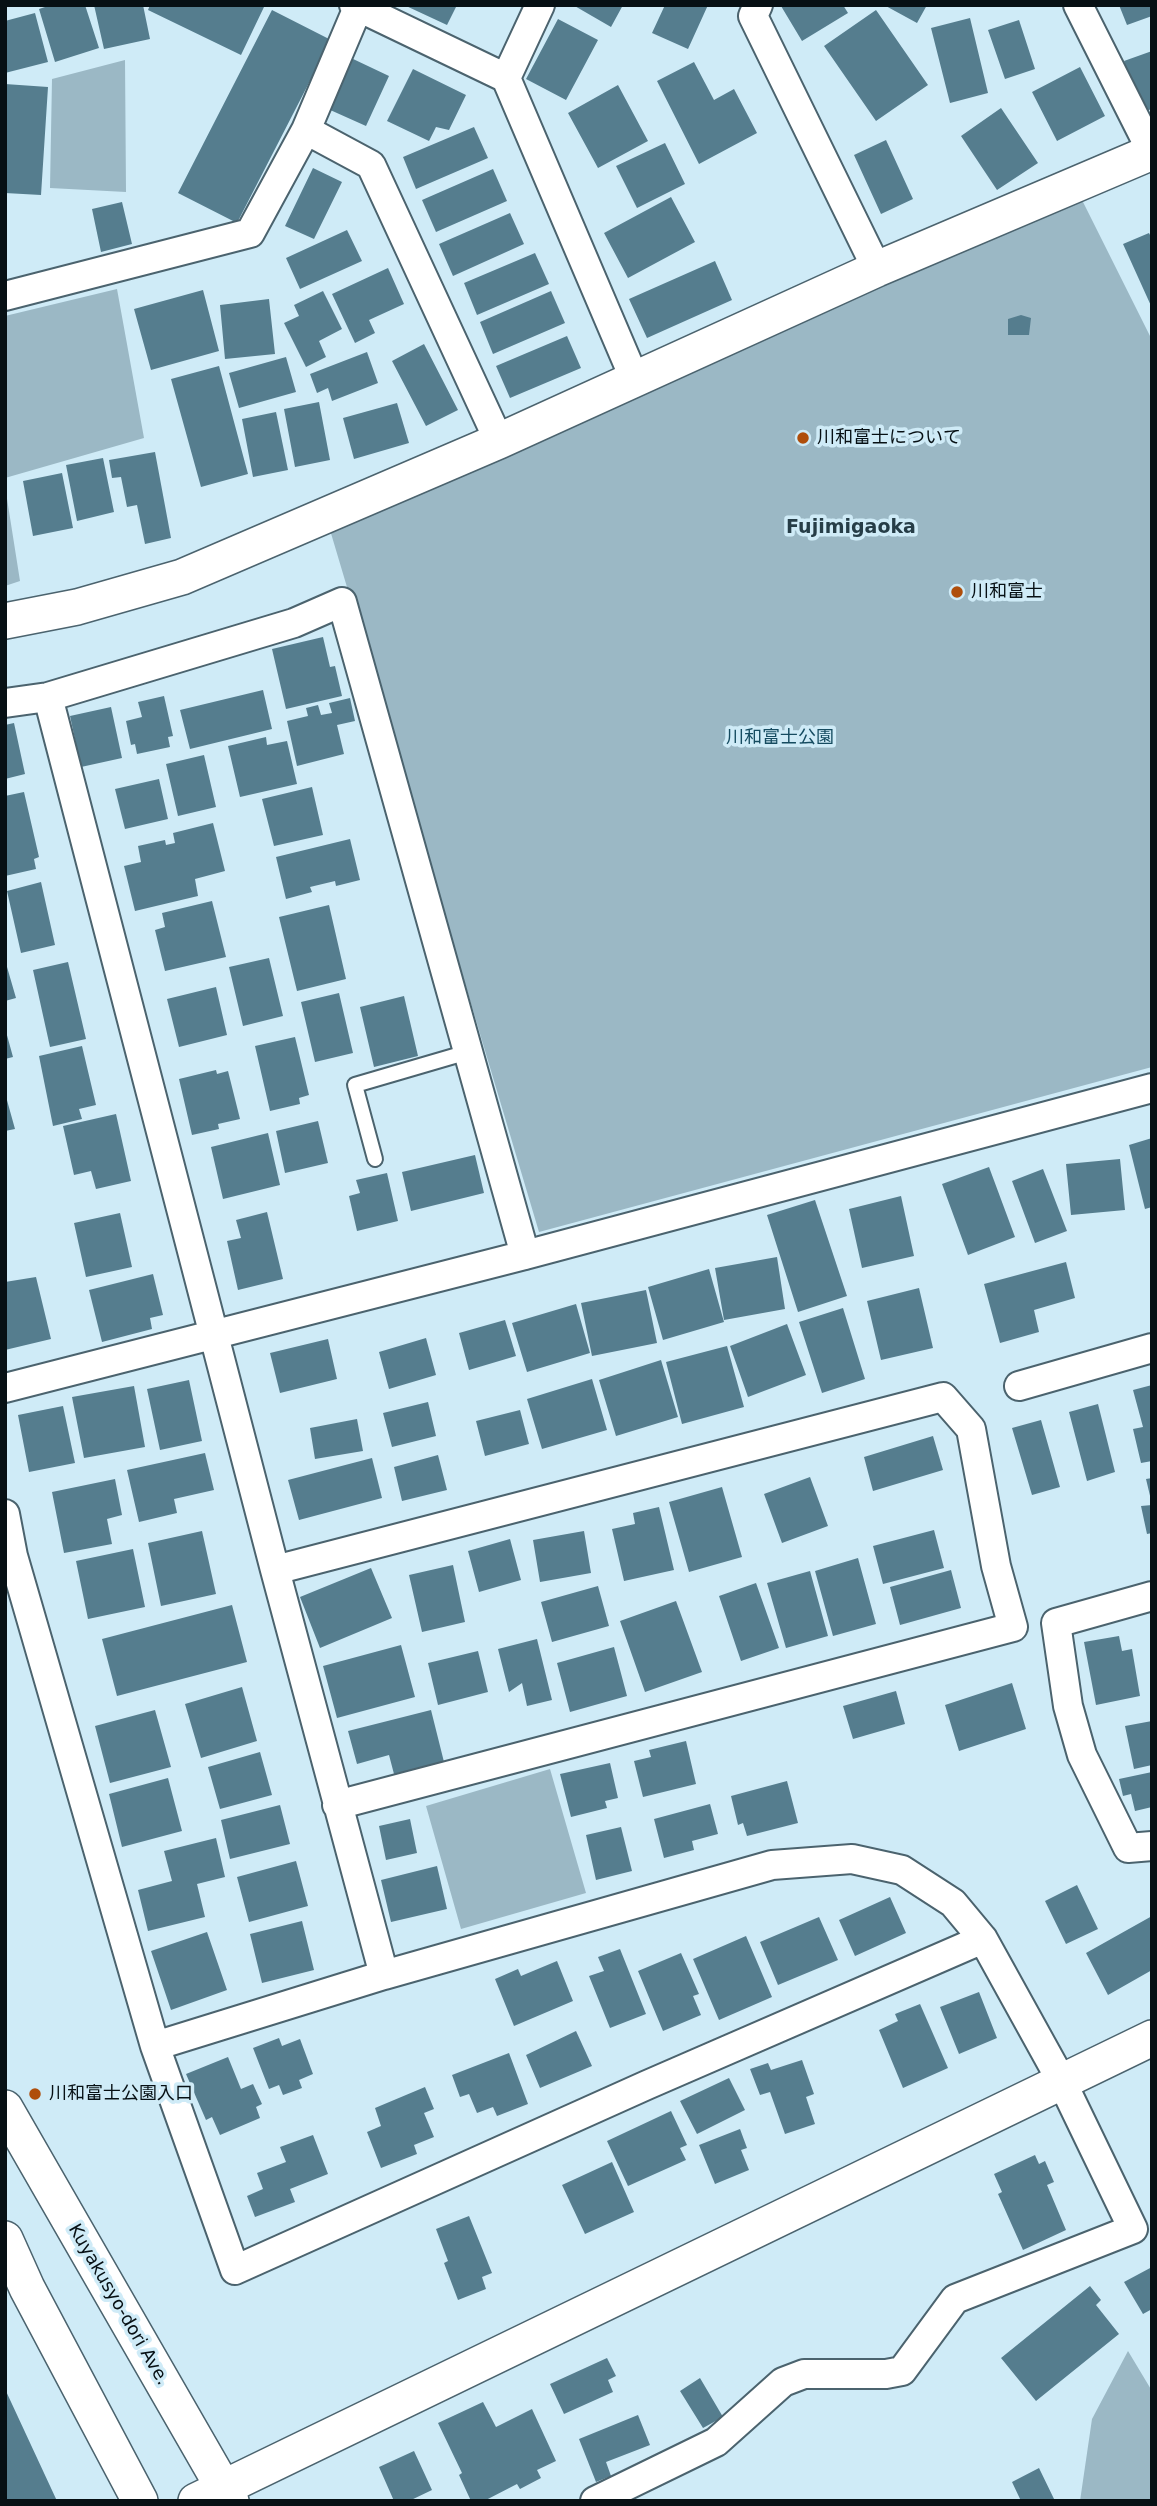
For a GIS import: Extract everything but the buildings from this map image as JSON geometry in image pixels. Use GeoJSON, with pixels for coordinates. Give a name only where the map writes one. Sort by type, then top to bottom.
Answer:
{"type":"FeatureCollection","features":[{"type":"Feature","properties":{"kind":"street"},"geometry":{"type":"LineString","coordinates":[[506,78],[540,5]]}},
{"type":"Feature","properties":{"kind":"street"},"geometry":{"type":"LineString","coordinates":[[758,5],[753,16],[877,269]]}},
{"type":"Feature","properties":{"kind":"street"},"geometry":{"type":"LineString","coordinates":[[5,621],[77,607],[182,577],[499,441],[877,269],[1152,152],[1078,5]]}},
{"type":"Feature","properties":{"kind":"street"},"geometry":{"type":"LineString","coordinates":[[5,296],[250,233],[306,130],[357,6],[506,78],[635,380]]}},
{"type":"Feature","properties":{"kind":"street"},"geometry":{"type":"LineString","coordinates":[[306,130],[371,165],[499,441]]}},
{"type":"Feature","properties":{"kind":"street"},"geometry":{"type":"LineString","coordinates":[[5,703],[48,697],[295,623],[342,603],[525,1255]]}},
{"type":"Feature","properties":{"kind":"street"},"geometry":{"type":"LineString","coordinates":[[48,697],[275,1570],[384,1975]]}},
{"type":"Feature","properties":{"kind":"street"},"geometry":{"type":"LineString","coordinates":[[5,1388],[525,1255],[1152,1088]]}},
{"type":"Feature","properties":{"kind":"street"},"geometry":{"type":"LineString","coordinates":[[1019,1386],[1152,1348]]}},
{"type":"Feature","properties":{"kind":"street"},"geometry":{"type":"LineString","coordinates":[[275,1570],[943,1397],[971,1429],[996,1566],[1013,1627],[337,1805]]}},
{"type":"Feature","properties":{"kind":"street"},"geometry":{"type":"LineString","coordinates":[[5,1514],[13,1556],[155,2046],[235,2270],[647,2085],[984,1939]]}},
{"type":"Feature","properties":{"kind":"street"},"geometry":{"type":"LineString","coordinates":[[1152,1596],[1056,1623],[1068,1706],[1082,1755],[1128,1848],[1152,1846]]}},
{"type":"Feature","properties":{"kind":"street"},"geometry":{"type":"LineString","coordinates":[[155,2046],[384,1975],[772,1865],[852,1859],[902,1870],[953,1903],[984,1939],[1142,2223],[955,2299],[902,2371],[886,2374],[804,2374],[783,2382],[716,2442],[595,2501]]}},
{"type":"Feature","properties":{"kind":"street"},"geometry":{"type":"LineString","coordinates":[[217,2497],[1061,2080],[1152,2038]]}},
{"type":"Feature","properties":{"kind":"street","name":"Kuyakusyo-dori Ave."},"geometry":{"type":"LineString","coordinates":[[5,2108],[217,2497]]}},
{"type":"Feature","properties":{"kind":"street"},"geometry":{"type":"LineString","coordinates":[[5,2239],[27,2288],[140,2501]]}},
{"type":"Feature","properties":{"kind":"lane"},"geometry":{"type":"LineString","coordinates":[[375,1159],[355,1085],[468,1052]]}},
{"type":"Feature","properties":{"kind":"green space"},"geometry":{"type":"Polygon","coordinates":[[[125,60],[126,192],[50,188],[52,79],[125,60]]]}},
{"type":"Feature","properties":{"kind":"green space","name":"川和富士公園"},"geometry":{"type":"Polygon","coordinates":[[[1081,198],[1152,340],[1152,1067],[539,1232],[330,530],[1081,198]]]}},
{"type":"Feature","properties":{"kind":"green space"},"geometry":{"type":"Polygon","coordinates":[[[117,289],[144,438],[5,478],[5,316],[117,289]]]}},
{"type":"Feature","properties":{"kind":"green space"},"geometry":{"type":"Polygon","coordinates":[[[5,486],[20,581],[5,586],[5,486]]]}},
{"type":"Feature","properties":{"kind":"green space"},"geometry":{"type":"Polygon","coordinates":[[[550,1769],[586,1893],[461,1929],[426,1806],[550,1769]]]}},
{"type":"Feature","properties":{"kind":"green space"},"geometry":{"type":"Polygon","coordinates":[[[1128,2351],[1152,2391],[1152,2501],[1080,2501],[1092,2419],[1128,2351]]]}},
{"type":"Feature","properties":{"kind":"place","name":"川和富士について"},"geometry":{"type":"Point","coordinates":[803,438]}},
{"type":"Feature","properties":{"kind":"place","name":"川和富士"},"geometry":{"type":"Point","coordinates":[957,592]}},
{"type":"Feature","properties":{"kind":"place","name":"川和富士公園入口"},"geometry":{"type":"Point","coordinates":[35,2094]}},
{"type":"Feature","properties":{"kind":"district","name":"Fujimigaoka"},"geometry":{"type":"Point","coordinates":[851,528]}}]}
